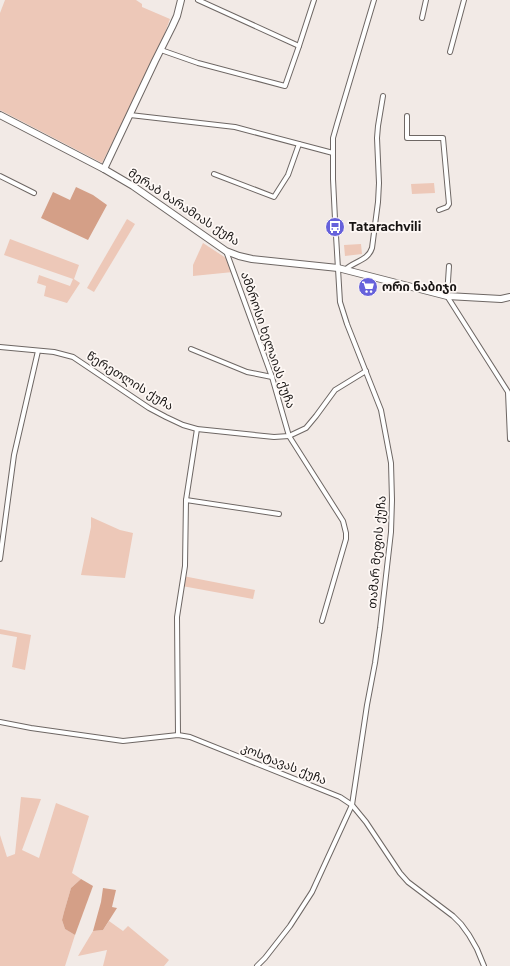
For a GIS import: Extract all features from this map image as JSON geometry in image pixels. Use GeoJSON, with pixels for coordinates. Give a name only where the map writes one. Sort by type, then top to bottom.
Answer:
{"type":"FeatureCollection","features":[{"type":"Feature","properties":{"kind":"main road"},"geometry":{"type":"LineString","coordinates":[[104,169],[177,16],[181,0]]}},
{"type":"Feature","properties":{"kind":"main road","name":"მერაბ ბარამიას ქუჩა"},"geometry":{"type":"LineString","coordinates":[[0,115],[134,186],[226,251],[239,256],[252,259],[345,270],[447,296],[510,297]]}},
{"type":"Feature","properties":{"kind":"street"},"geometry":{"type":"LineString","coordinates":[[198,0],[299,46]]}},
{"type":"Feature","properties":{"kind":"street"},"geometry":{"type":"LineString","coordinates":[[161,50],[198,63],[285,86],[314,0]]}},
{"type":"Feature","properties":{"kind":"street","name":"თამარ მეფის ქუჩა"},"geometry":{"type":"LineString","coordinates":[[257,966],[290,926],[312,892],[352,804],[382,614],[391,532],[392,463],[382,410],[347,324],[340,302],[333,153],[333,138],[374,0]]}},
{"type":"Feature","properties":{"kind":"street"},"geometry":{"type":"LineString","coordinates":[[422,18],[426,0]]}},
{"type":"Feature","properties":{"kind":"street"},"geometry":{"type":"LineString","coordinates":[[450,52],[464,0]]}},
{"type":"Feature","properties":{"kind":"street"},"geometry":{"type":"LineString","coordinates":[[345,270],[350,265],[367,257],[372,248],[378,195],[379,160],[377,138],[383,96]]}},
{"type":"Feature","properties":{"kind":"street"},"geometry":{"type":"LineString","coordinates":[[130,115],[235,127],[333,153]]}},
{"type":"Feature","properties":{"kind":"street"},"geometry":{"type":"LineString","coordinates":[[407,116],[407,138],[444,138],[449,204],[446,208],[439,210]]}},
{"type":"Feature","properties":{"kind":"street"},"geometry":{"type":"LineString","coordinates":[[214,174],[274,197],[288,176],[299,144]]}},
{"type":"Feature","properties":{"kind":"street"},"geometry":{"type":"LineString","coordinates":[[0,176],[34,193]]}},
{"type":"Feature","properties":{"kind":"street","name":"ამბროსი ხელაიას ქუჩა"},"geometry":{"type":"LineString","coordinates":[[226,251],[272,376],[290,436],[343,521],[346,539],[322,621]]}},
{"type":"Feature","properties":{"kind":"street"},"geometry":{"type":"LineString","coordinates":[[448,266],[447,296],[508,392],[510,439]]}},
{"type":"Feature","properties":{"kind":"street","name":"წერეთლის ქუჩა"},"geometry":{"type":"LineString","coordinates":[[0,347],[54,352],[73,357],[149,408],[183,425],[197,429],[274,437],[290,436],[306,428],[334,390],[366,371]]}},
{"type":"Feature","properties":{"kind":"street"},"geometry":{"type":"LineString","coordinates":[[191,349],[247,372],[272,376]]}},
{"type":"Feature","properties":{"kind":"street"},"geometry":{"type":"LineString","coordinates":[[0,559],[14,455],[38,351]]}},
{"type":"Feature","properties":{"kind":"street"},"geometry":{"type":"LineString","coordinates":[[178,735],[178,617],[185,566],[186,500],[197,429]]}},
{"type":"Feature","properties":{"kind":"street"},"geometry":{"type":"LineString","coordinates":[[186,500],[279,514]]}},
{"type":"Feature","properties":{"kind":"street","name":"კოსტავას ქუჩა"},"geometry":{"type":"LineString","coordinates":[[0,722],[123,741],[178,735],[190,737],[340,797],[352,804],[366,822],[400,873],[408,882],[453,916],[461,924],[477,949],[484,966]]}},
{"type":"Feature","properties":{"kind":"shaded area"},"geometry":{"type":"Polygon","coordinates":[[[5,0],[136,0],[142,4],[142,7],[170,19],[159,49],[102,163],[0,110],[0,13],[5,0]]]}},
{"type":"Feature","properties":{"kind":"shaded area"},"geometry":{"type":"Polygon","coordinates":[[[434,183],[435,193],[412,194],[411,184],[434,183]]]}},
{"type":"Feature","properties":{"kind":"shaded area"},"geometry":{"type":"Polygon","coordinates":[[[76,187],[93,195],[107,205],[88,240],[41,218],[53,192],[70,200],[76,187]]]}},
{"type":"Feature","properties":{"kind":"shaded area"},"geometry":{"type":"Polygon","coordinates":[[[127,219],[135,224],[94,292],[87,288],[127,219]]]}},
{"type":"Feature","properties":{"kind":"shaded area"},"geometry":{"type":"Polygon","coordinates":[[[10,239],[79,265],[74,279],[80,283],[67,303],[44,296],[46,286],[37,283],[39,275],[70,286],[73,279],[4,255],[10,239]]]}},
{"type":"Feature","properties":{"kind":"shaded area"},"geometry":{"type":"Polygon","coordinates":[[[203,243],[229,260],[233,272],[193,276],[193,265],[203,243]]]}},
{"type":"Feature","properties":{"kind":"shaded area"},"geometry":{"type":"Polygon","coordinates":[[[361,244],[362,254],[345,256],[344,245],[361,244]]]}},
{"type":"Feature","properties":{"kind":"shaded area"},"geometry":{"type":"Polygon","coordinates":[[[91,517],[120,530],[133,533],[125,578],[81,575],[91,527],[91,517]]]}},
{"type":"Feature","properties":{"kind":"shaded area"},"geometry":{"type":"Polygon","coordinates":[[[183,576],[255,590],[253,599],[182,586],[183,576]]]}},
{"type":"Feature","properties":{"kind":"shaded area"},"geometry":{"type":"Polygon","coordinates":[[[0,629],[31,635],[25,670],[12,667],[17,637],[0,634],[0,629]]]}},
{"type":"Feature","properties":{"kind":"shaded area"},"geometry":{"type":"Polygon","coordinates":[[[21,797],[41,799],[22,850],[39,858],[56,803],[89,816],[72,873],[81,879],[71,888],[62,920],[65,929],[75,935],[65,966],[0,966],[0,835],[7,857],[15,854],[21,797]]]}},
{"type":"Feature","properties":{"kind":"shaded area"},"geometry":{"type":"Polygon","coordinates":[[[81,879],[93,886],[75,935],[65,929],[62,920],[71,888],[81,879]]]}},
{"type":"Feature","properties":{"kind":"shaded area"},"geometry":{"type":"Polygon","coordinates":[[[103,888],[116,890],[112,907],[117,908],[103,930],[93,931],[101,902],[103,888]]]}},
{"type":"Feature","properties":{"kind":"shaded area"},"geometry":{"type":"Polygon","coordinates":[[[109,921],[123,931],[128,926],[169,960],[164,966],[103,966],[107,950],[78,956],[93,931],[103,930],[109,921]]]}},
{"type":"Feature","properties":{"kind":"place","name":"Tatarachvili"},"geometry":{"type":"Point","coordinates":[335,227]}},
{"type":"Feature","properties":{"kind":"place","name":"ორი ნაბიჯი"},"geometry":{"type":"Point","coordinates":[368,287]}}]}
